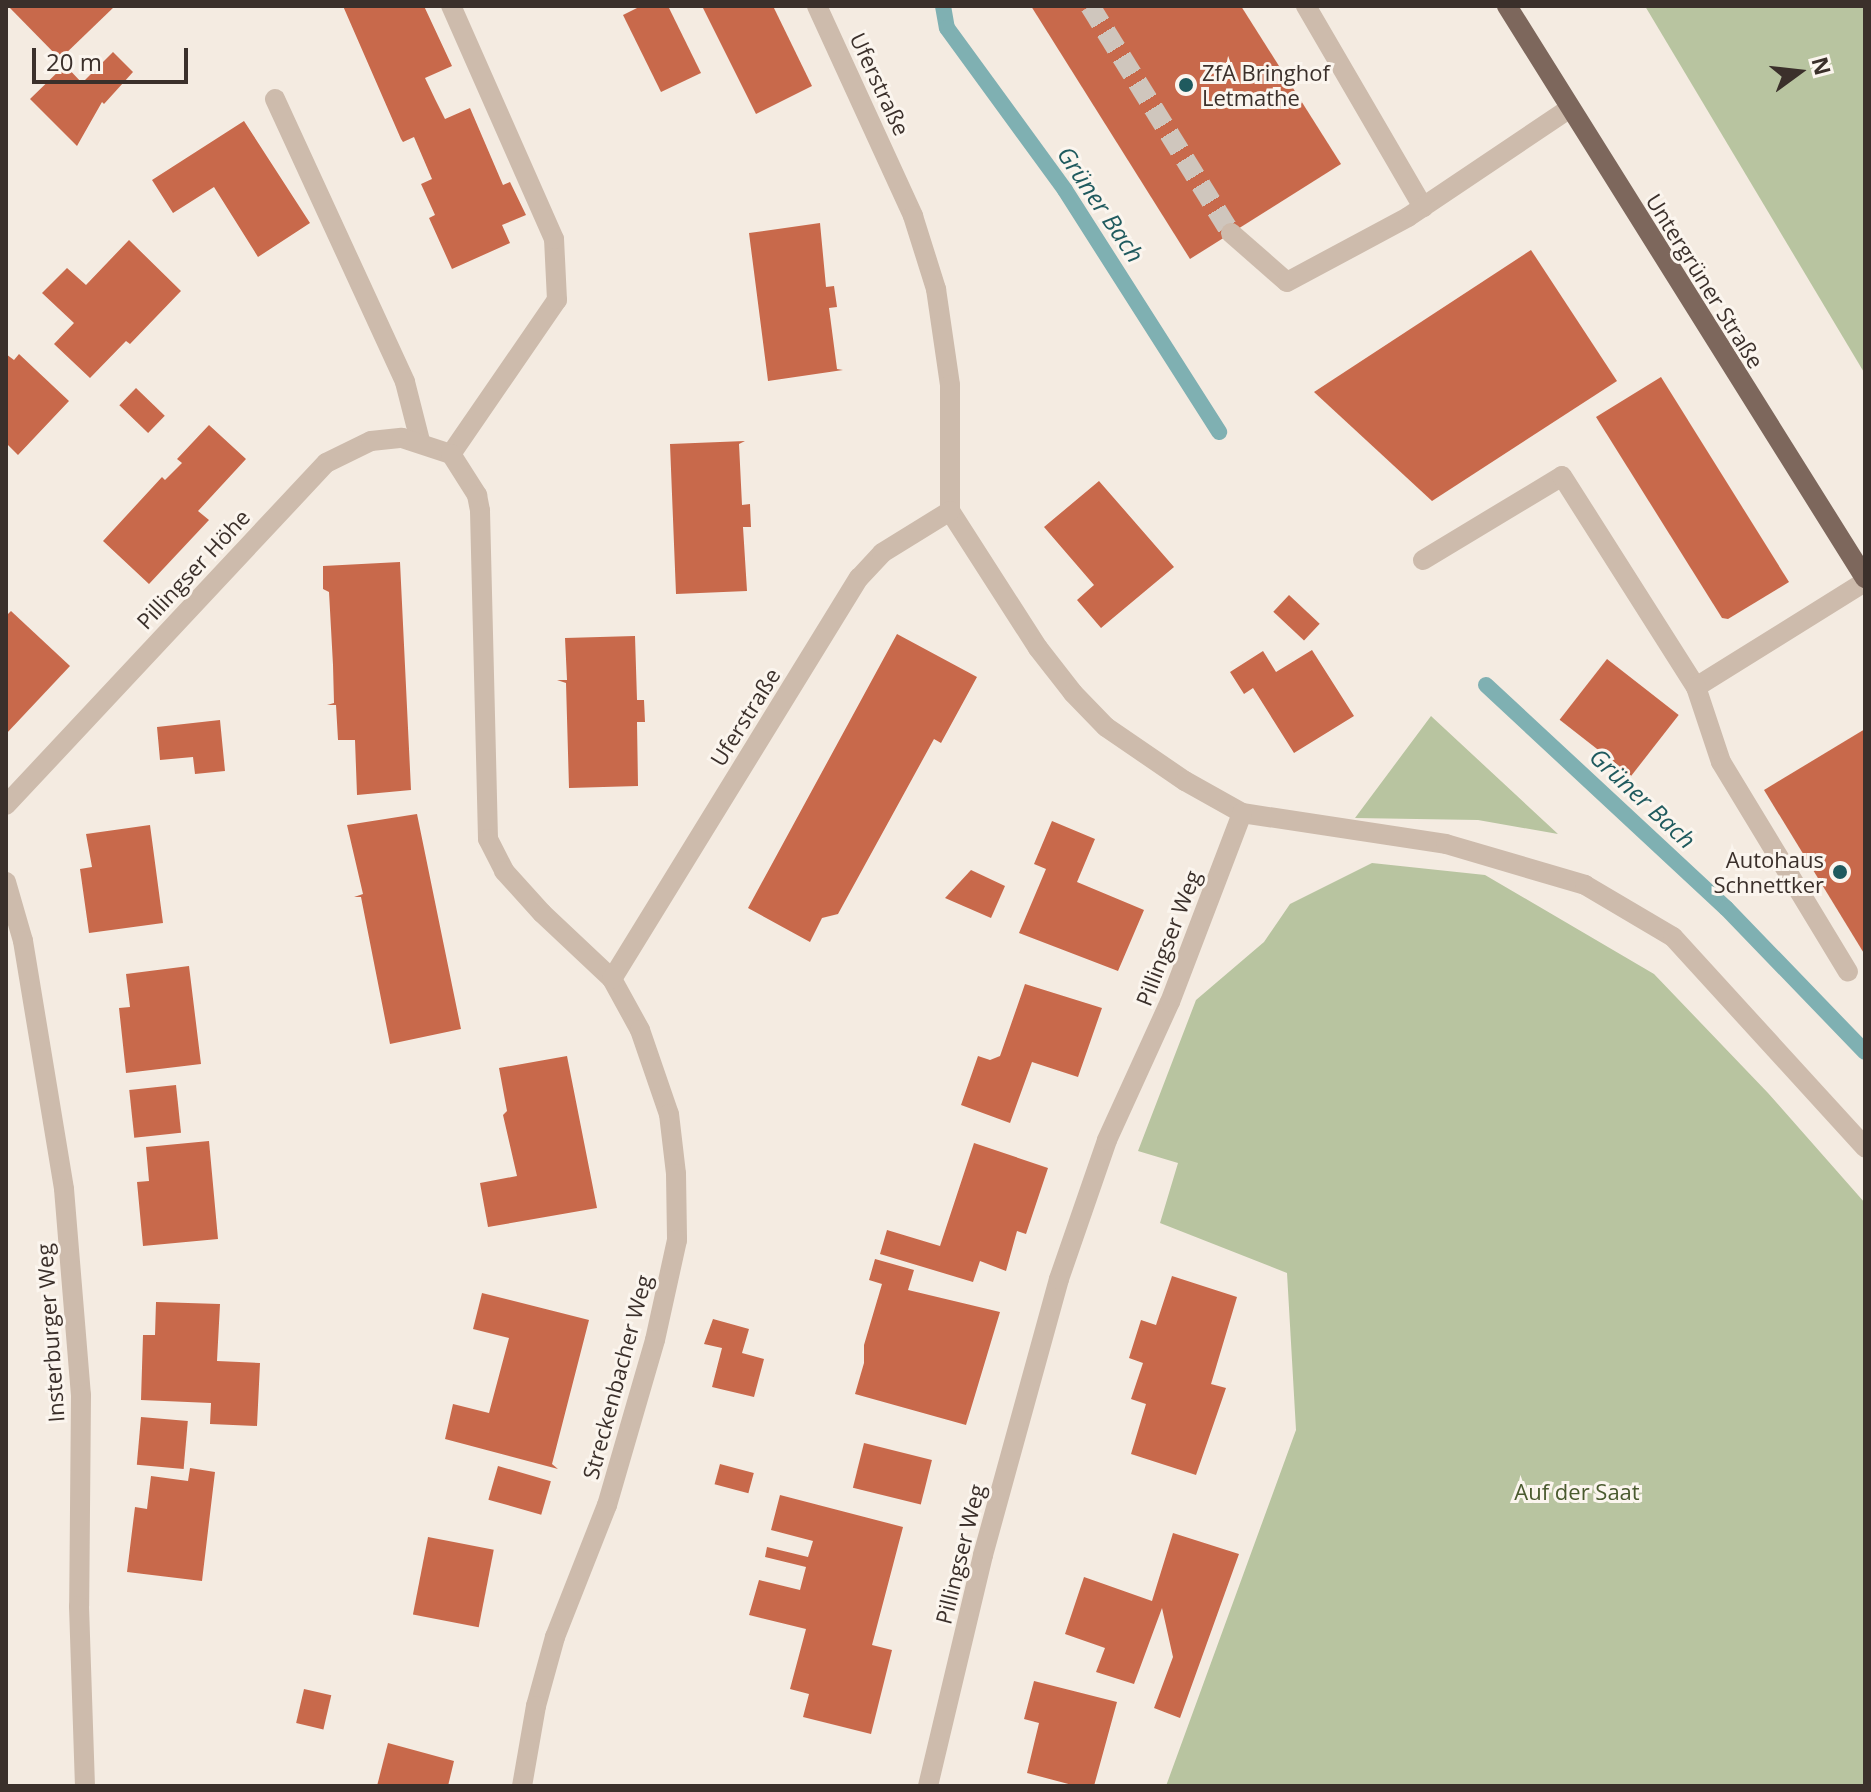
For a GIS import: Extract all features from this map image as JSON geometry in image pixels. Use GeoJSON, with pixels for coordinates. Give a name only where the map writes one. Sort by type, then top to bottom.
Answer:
{"type":"FeatureCollection","features":[{"type":"Feature","properties":{"kind":"main road","name":"Untergrüner Straße"},"geometry":{"type":"LineString","coordinates":[[1507,6],[1865,580]]}},
{"type":"Feature","properties":{"kind":"street"},"geometry":{"type":"LineString","coordinates":[[451,6],[554,239],[557,300],[451,454],[477,495],[480,511],[488,839],[514,882],[612,979]]}},
{"type":"Feature","properties":{"kind":"street","name":"Uferstraße"},"geometry":{"type":"LineString","coordinates":[[612,979],[859,578],[882,553],[950,511],[950,385],[936,289],[913,216],[817,6]]}},
{"type":"Feature","properties":{"kind":"street"},"geometry":{"type":"LineString","coordinates":[[1306,6],[1423,207]]}},
{"type":"Feature","properties":{"kind":"street"},"geometry":{"type":"LineString","coordinates":[[275,99],[405,382],[420,441]]}},
{"type":"Feature","properties":{"kind":"street"},"geometry":{"type":"LineString","coordinates":[[1231,233],[1287,282],[1423,207],[1570,108]]}},
{"type":"Feature","properties":{"kind":"street","name":"Pillingser Höhe"},"geometry":{"type":"LineString","coordinates":[[6,805],[326,463],[371,441],[420,441],[451,454]]}},
{"type":"Feature","properties":{"kind":"street"},"geometry":{"type":"LineString","coordinates":[[1423,560],[1562,476],[1696,687],[1721,762],[1848,972]]}},
{"type":"Feature","properties":{"kind":"street"},"geometry":{"type":"LineString","coordinates":[[950,511],[1038,648],[1106,727],[1185,781],[1242,813],[1446,844],[1585,885],[1673,937],[1865,1147]]}},
{"type":"Feature","properties":{"kind":"street"},"geometry":{"type":"LineString","coordinates":[[1696,687],[1865,580]]}},
{"type":"Feature","properties":{"kind":"street","name":"Pillingser Weg"},"geometry":{"type":"LineString","coordinates":[[928,1786],[983,1555],[1059,1279],[1107,1140],[1170,1002],[1242,813]]}},
{"type":"Feature","properties":{"kind":"street","name":"Insterburger Weg"},"geometry":{"type":"LineString","coordinates":[[6,882],[23,941],[65,1205],[81,1395],[79,1606],[85,1786]]}},
{"type":"Feature","properties":{"kind":"street","name":"Streckenbacher Weg"},"geometry":{"type":"LineString","coordinates":[[522,1786],[536,1706],[555,1637],[607,1505],[655,1340],[677,1240],[676,1174],[669,1114],[640,1030],[612,979]]}},
{"type":"Feature","properties":{"kind":"green space"},"geometry":{"type":"Polygon","coordinates":[[[1645,6],[1865,6],[1865,374],[1645,6]]]}},
{"type":"Feature","properties":{"kind":"green space"},"geometry":{"type":"Polygon","coordinates":[[[1431,716],[1558,834],[1478,820],[1355,818],[1431,716]]]}},
{"type":"Feature","properties":{"kind":"green space","name":"Auf der Saat"},"geometry":{"type":"Polygon","coordinates":[[[1372,863],[1485,875],[1654,974],[1768,1093],[1865,1203],[1865,1786],[1166,1786],[1296,1430],[1287,1273],[1160,1223],[1178,1163],[1138,1151],[1196,1000],[1264,942],[1290,904],[1372,863]]]}},
{"type":"Feature","properties":{"kind":"building"},"geometry":{"type":"Polygon","coordinates":[[[8,6],[115,6],[60,59],[8,6]]]}},
{"type":"Feature","properties":{"kind":"building"},"geometry":{"type":"Polygon","coordinates":[[[343,6],[424,6],[452,66],[425,78],[435,99],[445,119],[470,108],[503,185],[510,182],[526,215],[502,225],[510,243],[452,269],[429,218],[435,215],[421,184],[432,179],[414,137],[403,142],[401,139],[343,6]]]}},
{"type":"Feature","properties":{"kind":"building"},"geometry":{"type":"Polygon","coordinates":[[[641,6],[668,6],[701,73],[661,92],[623,15],[641,6]]]}},
{"type":"Feature","properties":{"kind":"building"},"geometry":{"type":"Polygon","coordinates":[[[702,6],[773,6],[812,86],[756,114],[702,6]]]}},
{"type":"Feature","properties":{"kind":"building","name":"ZfA Bringhof Letmathe"},"geometry":{"type":"Polygon","coordinates":[[[1031,6],[1241,6],[1341,164],[1190,259],[1031,6]]]}},
{"type":"Feature","properties":{"kind":"building"},"geometry":{"type":"Polygon","coordinates":[[[113,52],[133,72],[104,104],[102,102],[77,146],[30,99],[65,65],[82,83],[113,52]]]}},
{"type":"Feature","properties":{"kind":"building"},"geometry":{"type":"Polygon","coordinates":[[[244,121],[310,223],[258,257],[214,187],[173,213],[152,180],[244,121]]]}},
{"type":"Feature","properties":{"kind":"building"},"geometry":{"type":"Polygon","coordinates":[[[820,223],[826,287],[834,286],[837,307],[829,308],[837,369],[843,370],[768,381],[749,233],[820,223]]]}},
{"type":"Feature","properties":{"kind":"building"},"geometry":{"type":"Polygon","coordinates":[[[129,240],[181,291],[130,344],[126,341],[90,378],[54,344],[74,323],[42,293],[67,268],[86,285],[129,240]]]}},
{"type":"Feature","properties":{"kind":"building"},"geometry":{"type":"Polygon","coordinates":[[[1531,250],[1617,381],[1432,501],[1314,392],[1531,250]]]}},
{"type":"Feature","properties":{"kind":"building"},"geometry":{"type":"Polygon","coordinates":[[[6,354],[14,360],[19,354],[69,401],[18,455],[6,443],[6,354]]]}},
{"type":"Feature","properties":{"kind":"building"},"geometry":{"type":"Polygon","coordinates":[[[1661,377],[1789,582],[1728,619],[1722,618],[1596,417],[1661,377]]]}},
{"type":"Feature","properties":{"kind":"building"},"geometry":{"type":"Polygon","coordinates":[[[136,388],[165,416],[148,433],[119,405],[136,388]]]}},
{"type":"Feature","properties":{"kind":"building"},"geometry":{"type":"Polygon","coordinates":[[[209,425],[246,459],[198,511],[209,520],[149,584],[103,541],[162,477],[165,480],[182,463],[177,459],[209,425]]]}},
{"type":"Feature","properties":{"kind":"building"},"geometry":{"type":"Polygon","coordinates":[[[745,441],[739,444],[742,505],[750,504],[751,527],[743,527],[747,591],[676,594],[670,444],[745,441]]]}},
{"type":"Feature","properties":{"kind":"building"},"geometry":{"type":"Polygon","coordinates":[[[1099,481],[1174,567],[1101,628],[1077,600],[1094,585],[1044,527],[1099,481]]]}},
{"type":"Feature","properties":{"kind":"building"},"geometry":{"type":"Polygon","coordinates":[[[400,562],[411,790],[357,795],[355,740],[338,740],[336,705],[327,705],[334,703],[333,665],[329,592],[323,589],[323,566],[400,562]]]}},
{"type":"Feature","properties":{"kind":"building"},"geometry":{"type":"Polygon","coordinates":[[[1289,595],[1320,624],[1304,640],[1273,612],[1289,595]]]}},
{"type":"Feature","properties":{"kind":"building"},"geometry":{"type":"Polygon","coordinates":[[[11,611],[70,666],[6,734],[6,616],[11,611]]]}},
{"type":"Feature","properties":{"kind":"building"},"geometry":{"type":"Polygon","coordinates":[[[897,634],[977,677],[941,743],[934,739],[838,914],[822,918],[810,942],[748,908],[897,634]]]}},
{"type":"Feature","properties":{"kind":"building"},"geometry":{"type":"Polygon","coordinates":[[[635,636],[637,700],[644,700],[645,722],[637,722],[638,786],[569,788],[566,683],[557,680],[567,680],[565,638],[635,636]]]}},
{"type":"Feature","properties":{"kind":"building"},"geometry":{"type":"Polygon","coordinates":[[[1312,650],[1354,716],[1294,753],[1253,688],[1244,694],[1230,672],[1263,651],[1276,672],[1312,650]]]}},
{"type":"Feature","properties":{"kind":"building"},"geometry":{"type":"Polygon","coordinates":[[[1607,659],[1679,715],[1631,776],[1560,720],[1607,659]]]}},
{"type":"Feature","properties":{"kind":"building"},"geometry":{"type":"Polygon","coordinates":[[[220,720],[225,771],[195,774],[193,757],[160,760],[157,727],[220,720]]]}},
{"type":"Feature","properties":{"kind":"building","name":"Autohaus Schnettker"},"geometry":{"type":"Polygon","coordinates":[[[1865,729],[1865,955],[1764,790],[1865,729]]]}},
{"type":"Feature","properties":{"kind":"building"},"geometry":{"type":"Polygon","coordinates":[[[417,814],[461,1029],[390,1044],[361,897],[354,897],[363,894],[347,825],[417,814]]]}},
{"type":"Feature","properties":{"kind":"building"},"geometry":{"type":"Polygon","coordinates":[[[1052,821],[1095,839],[1077,882],[1144,910],[1118,971],[1019,933],[1046,869],[1034,864],[1052,821]]]}},
{"type":"Feature","properties":{"kind":"building"},"geometry":{"type":"Polygon","coordinates":[[[150,825],[163,923],[89,933],[80,869],[92,867],[86,834],[150,825]]]}},
{"type":"Feature","properties":{"kind":"building"},"geometry":{"type":"Polygon","coordinates":[[[971,870],[1005,886],[991,918],[945,898],[971,870]]]}},
{"type":"Feature","properties":{"kind":"building"},"geometry":{"type":"Polygon","coordinates":[[[189,966],[201,1064],[126,1073],[119,1008],[130,1007],[126,974],[189,966]]]}},
{"type":"Feature","properties":{"kind":"building"},"geometry":{"type":"Polygon","coordinates":[[[1025,984],[1102,1008],[1078,1077],[1032,1062],[1010,1123],[961,1105],[978,1056],[990,1060],[1000,1056],[1025,984]]]}},
{"type":"Feature","properties":{"kind":"building"},"geometry":{"type":"Polygon","coordinates":[[[567,1056],[597,1208],[488,1227],[480,1183],[517,1176],[503,1115],[507,1111],[499,1068],[567,1056]]]}},
{"type":"Feature","properties":{"kind":"building"},"geometry":{"type":"Polygon","coordinates":[[[176,1085],[181,1133],[134,1138],[129,1090],[176,1085]]]}},
{"type":"Feature","properties":{"kind":"building"},"geometry":{"type":"Polygon","coordinates":[[[209,1141],[218,1239],[143,1246],[137,1182],[149,1181],[146,1147],[209,1141]]]}},
{"type":"Feature","properties":{"kind":"building"},"geometry":{"type":"Polygon","coordinates":[[[974,1143],[1048,1168],[1026,1234],[1017,1231],[1006,1271],[980,1261],[973,1282],[880,1254],[887,1230],[940,1246],[974,1143]]]}},
{"type":"Feature","properties":{"kind":"building"},"geometry":{"type":"Polygon","coordinates":[[[875,1259],[914,1270],[908,1290],[1000,1312],[966,1425],[855,1394],[864,1363],[864,1345],[882,1284],[869,1280],[875,1259]]]}},
{"type":"Feature","properties":{"kind":"building"},"geometry":{"type":"Polygon","coordinates":[[[1172,1276],[1237,1297],[1211,1384],[1226,1388],[1196,1475],[1131,1454],[1146,1404],[1131,1399],[1143,1363],[1129,1358],[1141,1320],[1156,1325],[1172,1276]]]}},
{"type":"Feature","properties":{"kind":"building"},"geometry":{"type":"Polygon","coordinates":[[[482,1293],[589,1320],[552,1464],[558,1469],[445,1439],[453,1404],[489,1413],[509,1338],[473,1329],[482,1293]]]}},
{"type":"Feature","properties":{"kind":"building"},"geometry":{"type":"Polygon","coordinates":[[[156,1302],[220,1304],[217,1361],[260,1363],[257,1426],[210,1424],[211,1403],[141,1400],[143,1335],[155,1335],[156,1302]]]}},
{"type":"Feature","properties":{"kind":"building"},"geometry":{"type":"Polygon","coordinates":[[[713,1319],[749,1329],[742,1353],[764,1359],[754,1397],[712,1387],[722,1348],[704,1344],[713,1319]]]}},
{"type":"Feature","properties":{"kind":"building"},"geometry":{"type":"Polygon","coordinates":[[[141,1417],[188,1421],[184,1469],[137,1465],[141,1417]]]}},
{"type":"Feature","properties":{"kind":"building"},"geometry":{"type":"Polygon","coordinates":[[[864,1443],[932,1460],[921,1505],[853,1488],[864,1443]]]}},
{"type":"Feature","properties":{"kind":"building"},"geometry":{"type":"Polygon","coordinates":[[[720,1464],[754,1473],[748,1493],[715,1484],[720,1464]]]}},
{"type":"Feature","properties":{"kind":"building"},"geometry":{"type":"Polygon","coordinates":[[[498,1466],[551,1481],[541,1515],[488,1500],[498,1466]]]}},
{"type":"Feature","properties":{"kind":"building"},"geometry":{"type":"Polygon","coordinates":[[[190,1468],[215,1472],[202,1581],[127,1572],[135,1507],[147,1509],[151,1476],[188,1481],[190,1468]]]}},
{"type":"Feature","properties":{"kind":"building"},"geometry":{"type":"Polygon","coordinates":[[[780,1495],[903,1527],[872,1645],[892,1650],[871,1734],[803,1717],[809,1694],[790,1689],[806,1629],[749,1615],[759,1580],[800,1590],[806,1567],[765,1557],[767,1547],[808,1557],[813,1541],[771,1530],[780,1495]]]}},
{"type":"Feature","properties":{"kind":"building"},"geometry":{"type":"Polygon","coordinates":[[[1173,1533],[1239,1554],[1180,1718],[1154,1708],[1173,1657],[1162,1608],[1134,1684],[1096,1672],[1105,1648],[1065,1634],[1084,1577],[1152,1601],[1173,1533]]]}},
{"type":"Feature","properties":{"kind":"building"},"geometry":{"type":"Polygon","coordinates":[[[428,1537],[494,1550],[479,1627],[413,1615],[428,1537]]]}},
{"type":"Feature","properties":{"kind":"building"},"geometry":{"type":"Polygon","coordinates":[[[1034,1681],[1117,1702],[1094,1786],[1076,1786],[1027,1773],[1039,1723],[1024,1719],[1034,1681]]]}},
{"type":"Feature","properties":{"kind":"building"},"geometry":{"type":"Polygon","coordinates":[[[304,1689],[331,1695],[323,1729],[296,1723],[304,1689]]]}},
{"type":"Feature","properties":{"kind":"building"},"geometry":{"type":"Polygon","coordinates":[[[388,1743],[454,1761],[448,1786],[377,1786],[388,1743]]]}},
{"type":"Feature","properties":{"kind":"waterway","name":"Grüner Bach"},"geometry":{"type":"LineString","coordinates":[[943,6],[947,28],[1065,190],[1219,432]]}},
{"type":"Feature","properties":{"kind":"waterway","name":"Grüner Bach"},"geometry":{"type":"LineString","coordinates":[[1486,685],[1726,908],[1865,1052]]}},
{"type":"Feature","properties":{"kind":"tunnel"},"geometry":{"type":"LineString","coordinates":[[1090,6],[1231,233]]}},
{"type":"Feature","properties":{"kind":"place","name":"ZfA Bringhof Letmathe"},"geometry":{"type":"Point","coordinates":[1186,85]}},
{"type":"Feature","properties":{"kind":"place","name":"Autohaus Schnettker"},"geometry":{"type":"Point","coordinates":[1840,872]}}]}
